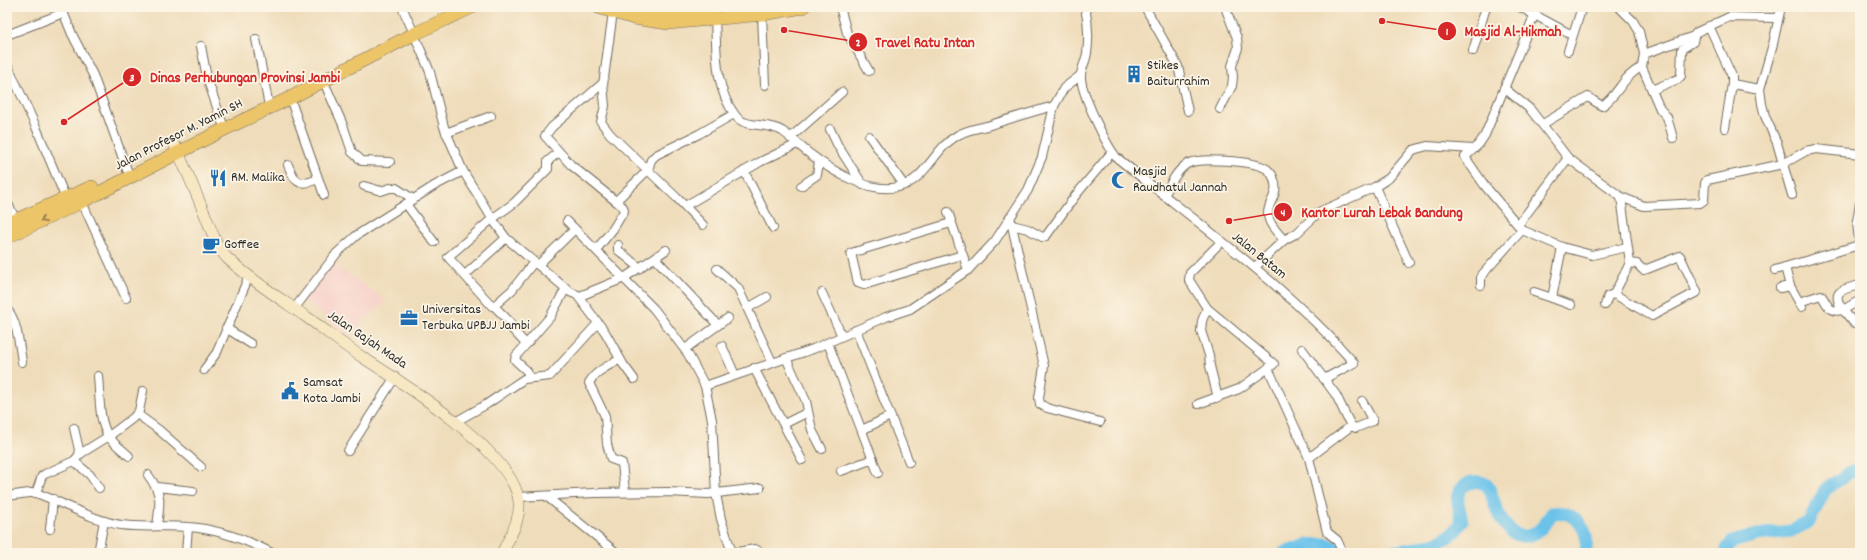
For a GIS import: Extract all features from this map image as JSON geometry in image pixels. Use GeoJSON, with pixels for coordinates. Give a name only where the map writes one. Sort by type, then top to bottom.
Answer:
{"type":"FeatureCollection","features":[{"type":"Feature","properties":{"kind":"highway","name":"Jalan Profesor M. Yamin SH"},"geometry":{"type":"LineString","coordinates":[[7,236],[177,149],[222,122],[344,68],[413,32],[454,7]]}},
{"type":"Feature","properties":{"kind":"highway","name":"Jalan Profesor M. Yamin SH"},"geometry":{"type":"LineString","coordinates":[[413,32],[472,7]]}},
{"type":"Feature","properties":{"kind":"highway"},"geometry":{"type":"LineString","coordinates":[[598,7],[639,19],[668,14],[803,7]]}},
{"type":"Feature","properties":{"kind":"highway"},"geometry":{"type":"LineString","coordinates":[[628,7],[652,12],[715,19],[758,10]]}},
{"type":"Feature","properties":{"kind":"highway","name":"Jalan Profesor M. Yamin SH"},"geometry":{"type":"LineString","coordinates":[[12,222],[66,199],[80,198],[127,170],[225,129],[324,82],[344,68]]}},
{"type":"Feature","properties":{"kind":"main road","name":"Jalan Gajah Mada"},"geometry":{"type":"LineString","coordinates":[[177,149],[221,249],[226,257],[294,309],[361,356],[395,377],[454,422],[478,441],[511,479],[518,497],[517,520],[502,553]]}},
{"type":"Feature","properties":{"kind":"street"},"geometry":{"type":"LineString","coordinates":[[402,7],[430,72],[446,133],[463,171],[492,219],[506,238],[536,264],[577,295],[598,323],[634,379]]}},
{"type":"Feature","properties":{"kind":"street"},"geometry":{"type":"LineString","coordinates":[[840,7],[847,34],[869,71]]}},
{"type":"Feature","properties":{"kind":"street"},"geometry":{"type":"LineString","coordinates":[[705,386],[813,349],[910,309],[968,270],[1011,221],[1028,190],[1042,157],[1054,106],[1064,88],[1081,75],[1087,53],[1087,16],[1085,7]]}},
{"type":"Feature","properties":{"kind":"street"},"geometry":{"type":"LineString","coordinates":[[1144,7],[1178,66],[1188,111]]}},
{"type":"Feature","properties":{"kind":"street"},"geometry":{"type":"LineString","coordinates":[[1220,109],[1232,86],[1232,66],[1238,48],[1237,38],[1225,7]]}},
{"type":"Feature","properties":{"kind":"street"},"geometry":{"type":"LineString","coordinates":[[1473,51],[1486,7]]}},
{"type":"Feature","properties":{"kind":"street"},"geometry":{"type":"LineString","coordinates":[[1520,7],[1534,16],[1572,35]]}},
{"type":"Feature","properties":{"kind":"street"},"geometry":{"type":"LineString","coordinates":[[1568,51],[1582,7]]}},
{"type":"Feature","properties":{"kind":"street"},"geometry":{"type":"LineString","coordinates":[[1620,7],[1636,26],[1644,54],[1642,67],[1660,109],[1667,117],[1673,138]]}},
{"type":"Feature","properties":{"kind":"street"},"geometry":{"type":"LineString","coordinates":[[1781,7],[1773,44],[1760,89],[1765,116],[1777,143],[1792,195]]}},
{"type":"Feature","properties":{"kind":"street"},"geometry":{"type":"LineString","coordinates":[[7,35],[62,10],[72,34],[93,75],[127,170]]}},
{"type":"Feature","properties":{"kind":"street"},"geometry":{"type":"LineString","coordinates":[[758,10],[765,85]]}},
{"type":"Feature","properties":{"kind":"street"},"geometry":{"type":"LineString","coordinates":[[612,12],[603,83],[605,106],[601,120],[603,126],[703,225]]}},
{"type":"Feature","properties":{"kind":"street"},"geometry":{"type":"LineString","coordinates":[[1534,16],[1482,140],[1466,154],[1466,158],[1485,186],[1520,227],[1562,247],[1592,255],[1627,247]]}},
{"type":"Feature","properties":{"kind":"street"},"geometry":{"type":"LineString","coordinates":[[1644,54],[1694,36],[1697,32],[1729,17],[1778,18]]}},
{"type":"Feature","properties":{"kind":"street"},"geometry":{"type":"LineString","coordinates":[[715,19],[720,81],[724,96],[734,114],[744,123],[775,127],[819,161],[863,185],[893,188],[904,185],[919,176],[939,150],[959,134],[1054,106]]}},
{"type":"Feature","properties":{"kind":"street"},"geometry":{"type":"LineString","coordinates":[[1709,26],[1729,69],[1732,84],[1725,128]]}},
{"type":"Feature","properties":{"kind":"street"},"geometry":{"type":"LineString","coordinates":[[1652,90],[1678,79],[1681,76],[1681,52],[1682,49],[1693,42],[1694,36]]}},
{"type":"Feature","properties":{"kind":"street"},"geometry":{"type":"LineString","coordinates":[[256,39],[268,101]]}},
{"type":"Feature","properties":{"kind":"street"},"geometry":{"type":"LineString","coordinates":[[201,46],[208,78],[222,122]]}},
{"type":"Feature","properties":{"kind":"street"},"geometry":{"type":"LineString","coordinates":[[7,64],[36,127],[66,199]]}},
{"type":"Feature","properties":{"kind":"street"},"geometry":{"type":"LineString","coordinates":[[1543,124],[1588,97],[1602,106],[1613,96],[1627,76],[1642,67]]}},
{"type":"Feature","properties":{"kind":"street","name":"Jalan Batam"},"geometry":{"type":"LineString","coordinates":[[1081,75],[1097,125],[1112,152],[1221,242],[1255,267],[1323,329],[1354,363],[1324,379]]}},
{"type":"Feature","properties":{"kind":"street"},"geometry":{"type":"LineString","coordinates":[[324,82],[343,125],[352,152],[362,161],[390,162]]}},
{"type":"Feature","properties":{"kind":"street"},"geometry":{"type":"LineString","coordinates":[[596,250],[613,229],[624,212],[623,207],[573,167],[546,138],[546,135],[603,83]]}},
{"type":"Feature","properties":{"kind":"street"},"geometry":{"type":"LineString","coordinates":[[1732,84],[1760,89]]}},
{"type":"Feature","properties":{"kind":"street"},"geometry":{"type":"LineString","coordinates":[[1504,88],[1530,109],[1568,158],[1621,196],[1644,206],[1700,203],[1704,200],[1705,183],[1707,180],[1783,164],[1806,151],[1816,150],[1860,154]]}},
{"type":"Feature","properties":{"kind":"street"},"geometry":{"type":"LineString","coordinates":[[682,203],[744,171],[794,141],[842,92]]}},
{"type":"Feature","properties":{"kind":"street"},"geometry":{"type":"LineString","coordinates":[[290,98],[324,195]]}},
{"type":"Feature","properties":{"kind":"street"},"geometry":{"type":"LineString","coordinates":[[616,201],[648,170],[656,155],[699,134],[734,114]]}},
{"type":"Feature","properties":{"kind":"street"},"geometry":{"type":"LineString","coordinates":[[446,133],[491,116]]}},
{"type":"Feature","properties":{"kind":"street"},"geometry":{"type":"LineString","coordinates":[[830,128],[838,146],[863,185]]}},
{"type":"Feature","properties":{"kind":"street"},"geometry":{"type":"LineString","coordinates":[[869,136],[904,185]]}},
{"type":"Feature","properties":{"kind":"street"},"geometry":{"type":"LineString","coordinates":[[1255,267],[1284,240],[1297,233],[1319,212],[1375,187],[1393,175],[1413,150],[1432,146],[1473,149]]}},
{"type":"Feature","properties":{"kind":"street"},"geometry":{"type":"LineString","coordinates":[[526,344],[512,329],[510,322],[494,306],[492,306],[448,257],[492,219],[514,203],[548,169],[548,161],[559,152]]}},
{"type":"Feature","properties":{"kind":"street"},"geometry":{"type":"LineString","coordinates":[[1011,221],[1042,237],[1046,236],[1075,196],[1112,152]]}},
{"type":"Feature","properties":{"kind":"street"},"geometry":{"type":"LineString","coordinates":[[1482,285],[1481,276],[1520,227],[1568,158]]}},
{"type":"Feature","properties":{"kind":"street"},"geometry":{"type":"LineString","coordinates":[[1164,196],[1182,168],[1195,161],[1214,160],[1265,168],[1273,176],[1276,192],[1268,211],[1269,218],[1274,228],[1284,240]]}},
{"type":"Feature","properties":{"kind":"street"},"geometry":{"type":"LineString","coordinates":[[801,186],[817,175],[819,161]]}},
{"type":"Feature","properties":{"kind":"street"},"geometry":{"type":"LineString","coordinates":[[288,165],[292,177],[297,182],[308,183],[318,179]]}},
{"type":"Feature","properties":{"kind":"street"},"geometry":{"type":"LineString","coordinates":[[294,309],[325,268],[346,244],[366,229],[463,171]]}},
{"type":"Feature","properties":{"kind":"street"},"geometry":{"type":"LineString","coordinates":[[744,171],[773,228]]}},
{"type":"Feature","properties":{"kind":"street"},"geometry":{"type":"LineString","coordinates":[[364,186],[381,191],[396,188],[410,202],[434,242]]}},
{"type":"Feature","properties":{"kind":"street"},"geometry":{"type":"LineString","coordinates":[[1375,187],[1409,263]]}},
{"type":"Feature","properties":{"kind":"street"},"geometry":{"type":"LineString","coordinates":[[1604,304],[1608,296],[1614,294],[1630,263],[1621,196]]}},
{"type":"Feature","properties":{"kind":"street"},"geometry":{"type":"LineString","coordinates":[[80,198],[126,298]]}},
{"type":"Feature","properties":{"kind":"street"},"geometry":{"type":"LineString","coordinates":[[7,202],[12,222]]}},
{"type":"Feature","properties":{"kind":"street"},"geometry":{"type":"LineString","coordinates":[[1775,270],[1859,248],[1857,221],[1860,203]]}},
{"type":"Feature","properties":{"kind":"street"},"geometry":{"type":"LineString","coordinates":[[948,212],[968,270]]}},
{"type":"Feature","properties":{"kind":"street"},"geometry":{"type":"LineString","coordinates":[[567,221],[654,309],[685,349],[705,386],[712,420],[716,494],[721,519],[732,553],[755,549],[762,553]]}},
{"type":"Feature","properties":{"kind":"street"},"geometry":{"type":"LineString","coordinates":[[1011,221],[1044,366],[1039,398],[1040,404],[1048,408],[1100,422]]}},
{"type":"Feature","properties":{"kind":"street"},"geometry":{"type":"LineString","coordinates":[[952,223],[851,253],[858,282],[864,285],[962,255]]}},
{"type":"Feature","properties":{"kind":"street"},"geometry":{"type":"LineString","coordinates":[[494,306],[512,290],[536,264],[575,229]]}},
{"type":"Feature","properties":{"kind":"street"},"geometry":{"type":"LineString","coordinates":[[465,275],[506,238]]}},
{"type":"Feature","properties":{"kind":"street"},"geometry":{"type":"LineString","coordinates":[[1198,404],[1240,389],[1274,364],[1208,308],[1189,277],[1190,273],[1221,242]]}},
{"type":"Feature","properties":{"kind":"street"},"geometry":{"type":"LineString","coordinates":[[618,245],[618,250],[640,268]]}},
{"type":"Feature","properties":{"kind":"street"},"geometry":{"type":"LineString","coordinates":[[1552,298],[1562,247]]}},
{"type":"Feature","properties":{"kind":"street"},"geometry":{"type":"LineString","coordinates":[[577,295],[585,294],[624,278],[666,250]]}},
{"type":"Feature","properties":{"kind":"street"},"geometry":{"type":"LineString","coordinates":[[1614,294],[1652,316],[1697,294],[1680,256],[1643,270],[1637,264],[1630,263]]}},
{"type":"Feature","properties":{"kind":"street"},"geometry":{"type":"LineString","coordinates":[[655,258],[718,325]]}},
{"type":"Feature","properties":{"kind":"street"},"geometry":{"type":"LineString","coordinates":[[1785,267],[1790,286],[1800,305],[1821,295],[1831,310],[1835,312],[1843,310],[1860,300]]}},
{"type":"Feature","properties":{"kind":"street"},"geometry":{"type":"LineString","coordinates":[[717,268],[738,288],[772,362]]}},
{"type":"Feature","properties":{"kind":"street"},"geometry":{"type":"LineString","coordinates":[[204,370],[217,352],[249,276]]}},
{"type":"Feature","properties":{"kind":"street"},"geometry":{"type":"LineString","coordinates":[[1860,285],[1843,289],[1840,291],[1838,298],[1839,304],[1843,310],[1854,322],[1860,322]]}},
{"type":"Feature","properties":{"kind":"street"},"geometry":{"type":"LineString","coordinates":[[1780,288],[1790,286]]}},
{"type":"Feature","properties":{"kind":"street"},"geometry":{"type":"LineString","coordinates":[[529,378],[527,371],[515,358],[550,317],[566,288]]}},
{"type":"Feature","properties":{"kind":"street"},"geometry":{"type":"LineString","coordinates":[[1534,292],[1572,305]]}},
{"type":"Feature","properties":{"kind":"street"},"geometry":{"type":"LineString","coordinates":[[822,294],[842,336]]}},
{"type":"Feature","properties":{"kind":"street"},"geometry":{"type":"LineString","coordinates":[[748,308],[767,297]]}},
{"type":"Feature","properties":{"kind":"street"},"geometry":{"type":"LineString","coordinates":[[1208,308],[1202,321],[1201,331],[1210,355],[1210,366],[1218,398]]}},
{"type":"Feature","properties":{"kind":"street"},"geometry":{"type":"LineString","coordinates":[[7,310],[11,314],[16,329],[22,362]]}},
{"type":"Feature","properties":{"kind":"street"},"geometry":{"type":"LineString","coordinates":[[685,349],[728,318]]}},
{"type":"Feature","properties":{"kind":"street"},"geometry":{"type":"LineString","coordinates":[[454,422],[487,404],[524,379],[544,378],[550,376],[598,323]]}},
{"type":"Feature","properties":{"kind":"street"},"geometry":{"type":"LineString","coordinates":[[226,328],[251,344]]}},
{"type":"Feature","properties":{"kind":"street"},"geometry":{"type":"LineString","coordinates":[[856,330],[909,462]]}},
{"type":"Feature","properties":{"kind":"street"},"geometry":{"type":"LineString","coordinates":[[828,343],[878,473]]}},
{"type":"Feature","properties":{"kind":"street"},"geometry":{"type":"LineString","coordinates":[[722,346],[735,375]]}},
{"type":"Feature","properties":{"kind":"street"},"geometry":{"type":"LineString","coordinates":[[1302,349],[1336,395],[1351,426],[1356,428],[1373,420],[1362,401]]}},
{"type":"Feature","properties":{"kind":"street"},"geometry":{"type":"LineString","coordinates":[[786,358],[806,401],[812,430],[822,449]]}},
{"type":"Feature","properties":{"kind":"street"},"geometry":{"type":"LineString","coordinates":[[620,359],[599,372],[589,383],[605,416],[607,444],[610,459],[620,462],[623,466],[625,492]]}},
{"type":"Feature","properties":{"kind":"street"},"geometry":{"type":"LineString","coordinates":[[754,368],[802,460]]}},
{"type":"Feature","properties":{"kind":"street"},"geometry":{"type":"LineString","coordinates":[[1268,368],[1309,458],[1327,532],[1337,540],[1343,552]]}},
{"type":"Feature","properties":{"kind":"street"},"geometry":{"type":"LineString","coordinates":[[98,376],[102,415],[109,436],[129,456]]}},
{"type":"Feature","properties":{"kind":"street"},"geometry":{"type":"LineString","coordinates":[[348,451],[395,377]]}},
{"type":"Feature","properties":{"kind":"street"},"geometry":{"type":"LineString","coordinates":[[36,493],[42,476],[77,457],[109,436],[137,414],[143,391]]}},
{"type":"Feature","properties":{"kind":"street"},"geometry":{"type":"LineString","coordinates":[[784,424],[808,412]]}},
{"type":"Feature","properties":{"kind":"street"},"geometry":{"type":"LineString","coordinates":[[137,414],[159,430],[201,467]]}},
{"type":"Feature","properties":{"kind":"street"},"geometry":{"type":"LineString","coordinates":[[862,430],[890,416]]}},
{"type":"Feature","properties":{"kind":"street"},"geometry":{"type":"LineString","coordinates":[[1309,458],[1351,426]]}},
{"type":"Feature","properties":{"kind":"street"},"geometry":{"type":"LineString","coordinates":[[74,428],[77,457],[99,488]]}},
{"type":"Feature","properties":{"kind":"street"},"geometry":{"type":"LineString","coordinates":[[841,471],[873,459]]}},
{"type":"Feature","properties":{"kind":"street"},"geometry":{"type":"LineString","coordinates":[[148,474],[157,487],[160,495],[157,526]]}},
{"type":"Feature","properties":{"kind":"street"},"geometry":{"type":"LineString","coordinates":[[157,487],[193,490]]}},
{"type":"Feature","properties":{"kind":"street"},"geometry":{"type":"LineString","coordinates":[[518,497],[625,492],[716,494],[760,488]]}},
{"type":"Feature","properties":{"kind":"street"},"geometry":{"type":"LineString","coordinates":[[7,496],[29,492],[36,493],[104,521],[122,525],[188,527],[211,530],[232,535],[272,553]]}},
{"type":"Feature","properties":{"kind":"street"},"geometry":{"type":"LineString","coordinates":[[546,496],[617,553]]}},
{"type":"Feature","properties":{"kind":"street"},"geometry":{"type":"LineString","coordinates":[[50,529],[52,499]]}},
{"type":"Feature","properties":{"kind":"street"},"geometry":{"type":"LineString","coordinates":[[98,553],[104,521]]}},
{"type":"Feature","properties":{"kind":"street"},"geometry":{"type":"LineString","coordinates":[[186,553],[188,527]]}},
{"type":"Feature","properties":{"kind":"shaded area"},"geometry":{"type":"Polygon","coordinates":[[[331,263],[386,300],[349,336],[303,300],[331,263]]]}},
{"type":"Feature","properties":{"kind":"waterway"},"geometry":{"type":"LineString","coordinates":[[1727,553],[1727,549],[1732,542],[1757,535],[1791,531],[1809,522],[1825,490],[1850,472],[1860,470]]}},
{"type":"Feature","properties":{"kind":"waterway"},"geometry":{"type":"LineString","coordinates":[[1381,553],[1430,545],[1447,537],[1455,531],[1462,522],[1458,505],[1458,495],[1460,491],[1469,483],[1476,482],[1487,485],[1496,508],[1508,528],[1522,536],[1530,535],[1537,531],[1545,524],[1552,513],[1568,514],[1580,523],[1584,530],[1587,545],[1585,553]]}},
{"type":"Feature","properties":{"kind":"waterway"},"geometry":{"type":"LineString","coordinates":[[1284,553],[1308,545],[1327,544],[1344,553]]}},
{"type":"Feature","properties":{"kind":"place","name":"Masjid Al-Hikmah"},"geometry":{"type":"Point","coordinates":[1382,21]}},
{"type":"Feature","properties":{"kind":"place","name":"Travel Ratu Intan"},"geometry":{"type":"Point","coordinates":[784,30]}},
{"type":"Feature","properties":{"kind":"place","name":"Stikes Baiturrahim"},"geometry":{"type":"Point","coordinates":[1134,74]}},
{"type":"Feature","properties":{"kind":"place","name":"Dinas Perhubungan Provinsi Jambi"},"geometry":{"type":"Point","coordinates":[64,122]}},
{"type":"Feature","properties":{"kind":"place","name":"RM. Malika"},"geometry":{"type":"Point","coordinates":[218,178]}},
{"type":"Feature","properties":{"kind":"place","name":"Masjid Raudhatul Jannah"},"geometry":{"type":"Point","coordinates":[1120,180]}},
{"type":"Feature","properties":{"kind":"place","name":"Kantor Lurah Lebak Bandung"},"geometry":{"type":"Point","coordinates":[1229,221]}},
{"type":"Feature","properties":{"kind":"place","name":"Goffee"},"geometry":{"type":"Point","coordinates":[211,245]}},
{"type":"Feature","properties":{"kind":"place","name":"Universitas Terbuka UPBJJ Jambi"},"geometry":{"type":"Point","coordinates":[409,318]}},
{"type":"Feature","properties":{"kind":"place","name":"Samsat Kota Jambi"},"geometry":{"type":"Point","coordinates":[290,391]}}]}
